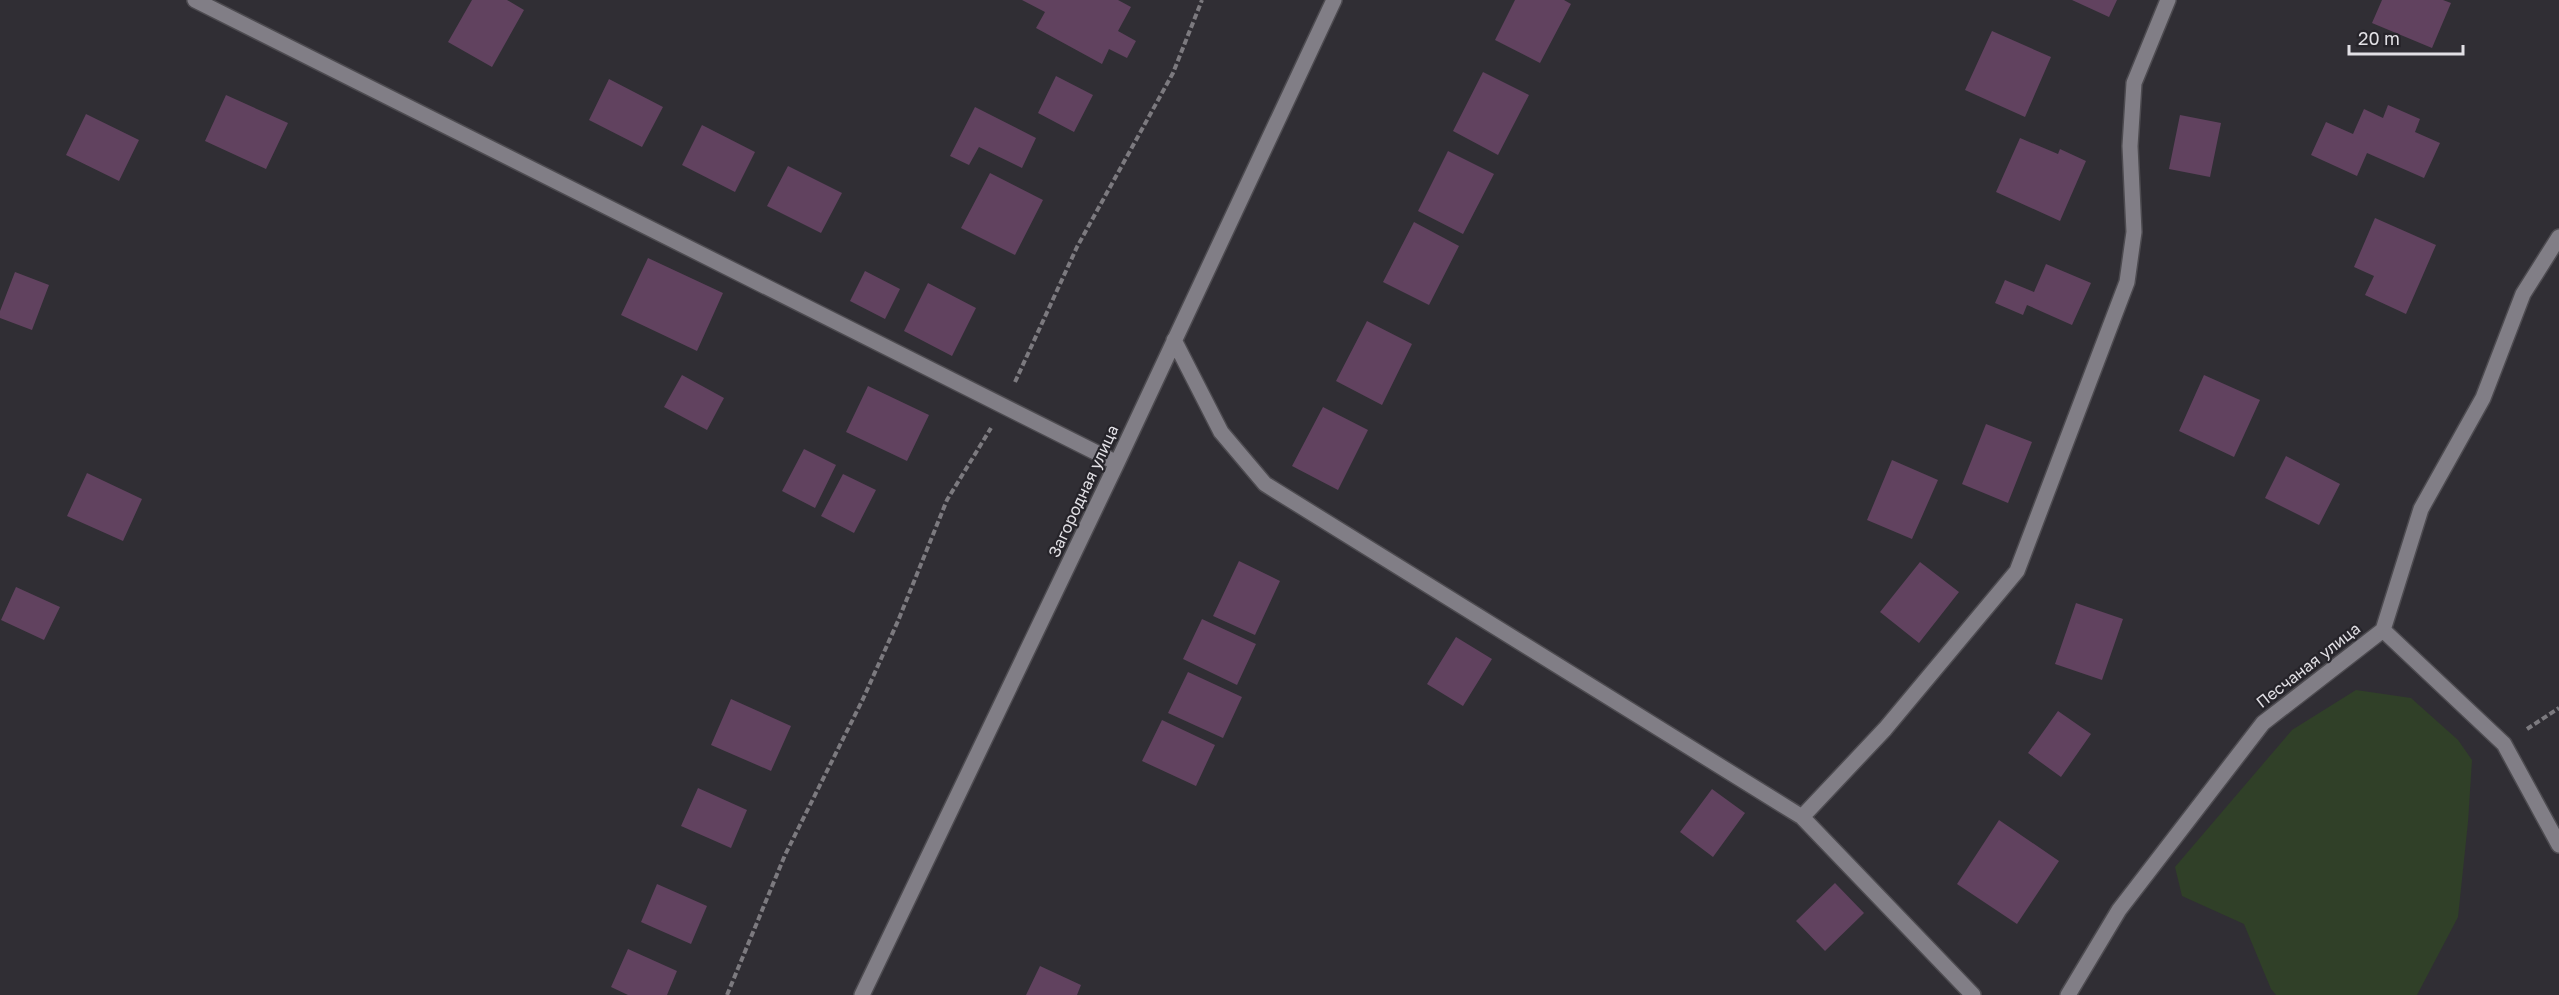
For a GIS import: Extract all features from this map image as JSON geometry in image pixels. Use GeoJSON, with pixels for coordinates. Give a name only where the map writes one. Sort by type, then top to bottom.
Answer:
{"type":"FeatureCollection","features":[{"type":"Feature","properties":{"kind":"street","name":"Загородная улица"},"geometry":{"type":"LineString","coordinates":[[862,995],[1117,463],[1334,0]]}},
{"type":"Feature","properties":{"kind":"street"},"geometry":{"type":"LineString","coordinates":[[1802,817],[1885,729],[2017,571],[2127,282],[2134,232],[2130,146],[2134,83],[2168,0]]}},
{"type":"Feature","properties":{"kind":"street"},"geometry":{"type":"LineString","coordinates":[[204,2],[1117,463]]}},
{"type":"Feature","properties":{"kind":"street","name":"Песчаная улица"},"geometry":{"type":"LineString","coordinates":[[2068,995],[2119,910],[2263,723],[2383,630],[2421,508],[2483,398],[2523,294],[2559,237]]}},
{"type":"Feature","properties":{"kind":"street"},"geometry":{"type":"LineString","coordinates":[[1174,340],[1221,432],[1265,484],[1802,817],[1973,995]]}},
{"type":"Feature","properties":{"kind":"street"},"geometry":{"type":"LineString","coordinates":[[2383,630],[2504,744],[2559,845]]}},
{"type":"Feature","properties":{"kind":"path"},"geometry":{"type":"LineString","coordinates":[[727,995],[785,855],[863,699],[898,621],[947,500],[1004,406],[1077,247],[1173,73],[1202,0]]}},
{"type":"Feature","properties":{"kind":"path"},"geometry":{"type":"LineString","coordinates":[[2504,744],[2559,708]]}},
{"type":"Feature","properties":{"kind":"green space"},"geometry":{"type":"Polygon","coordinates":[[[2356,690],[2411,698],[2458,740],[2472,760],[2458,917],[2417,995],[2276,995],[2271,989],[2244,924],[2182,896],[2175,867],[2292,730],[2356,690]]]}},
{"type":"Feature","properties":{"kind":"building"},"geometry":{"type":"Polygon","coordinates":[[[472,0],[507,0],[524,10],[492,67],[448,42],[472,0]]]}},
{"type":"Feature","properties":{"kind":"building"},"geometry":{"type":"Polygon","coordinates":[[[1022,0],[1118,0],[1131,7],[1118,31],[1136,41],[1127,58],[1109,49],[1102,64],[1036,28],[1045,12],[1022,0]]]}},
{"type":"Feature","properties":{"kind":"building"},"geometry":{"type":"Polygon","coordinates":[[[1515,0],[1564,0],[1571,4],[1540,63],[1495,40],[1515,0]]]}},
{"type":"Feature","properties":{"kind":"building"},"geometry":{"type":"Polygon","coordinates":[[[2072,0],[2117,0],[2109,17],[2072,0]]]}},
{"type":"Feature","properties":{"kind":"building"},"geometry":{"type":"Polygon","coordinates":[[[2382,0],[2443,0],[2451,3],[2432,48],[2372,23],[2382,0]]]}},
{"type":"Feature","properties":{"kind":"building"},"geometry":{"type":"Polygon","coordinates":[[[1992,31],[2051,57],[2025,117],[1965,90],[1992,31]]]}},
{"type":"Feature","properties":{"kind":"building"},"geometry":{"type":"Polygon","coordinates":[[[1483,72],[1529,95],[1498,155],[1453,131],[1483,72]]]}},
{"type":"Feature","properties":{"kind":"building"},"geometry":{"type":"Polygon","coordinates":[[[1056,76],[1093,95],[1074,132],[1038,113],[1056,76]]]}},
{"type":"Feature","properties":{"kind":"building"},"geometry":{"type":"Polygon","coordinates":[[[609,79],[663,107],[642,147],[589,120],[609,79]]]}},
{"type":"Feature","properties":{"kind":"building"},"geometry":{"type":"Polygon","coordinates":[[[226,95],[288,123],[266,169],[205,141],[226,95]]]}},
{"type":"Feature","properties":{"kind":"building"},"geometry":{"type":"Polygon","coordinates":[[[2388,105],[2420,119],[2415,132],[2440,143],[2424,178],[2367,153],[2357,176],[2311,155],[2326,122],[2353,134],[2364,109],[2383,118],[2388,105]]]}},
{"type":"Feature","properties":{"kind":"building"},"geometry":{"type":"Polygon","coordinates":[[[975,107],[1036,138],[1022,168],[979,147],[969,165],[950,156],[975,107]]]}},
{"type":"Feature","properties":{"kind":"building"},"geometry":{"type":"Polygon","coordinates":[[[86,114],[139,140],[119,181],[66,155],[86,114]]]}},
{"type":"Feature","properties":{"kind":"building"},"geometry":{"type":"Polygon","coordinates":[[[2180,115],[2221,123],[2210,177],[2169,169],[2180,115]]]}},
{"type":"Feature","properties":{"kind":"building"},"geometry":{"type":"Polygon","coordinates":[[[702,125],[755,152],[735,192],[682,165],[702,125]]]}},
{"type":"Feature","properties":{"kind":"building"},"geometry":{"type":"Polygon","coordinates":[[[2020,138],[2058,154],[2060,149],[2086,161],[2060,221],[1996,192],[2020,138]]]}},
{"type":"Feature","properties":{"kind":"building"},"geometry":{"type":"Polygon","coordinates":[[[1448,151],[1494,174],[1463,234],[1418,211],[1448,151]]]}},
{"type":"Feature","properties":{"kind":"building"},"geometry":{"type":"Polygon","coordinates":[[[788,166],[842,193],[821,233],[767,206],[788,166]]]}},
{"type":"Feature","properties":{"kind":"building"},"geometry":{"type":"Polygon","coordinates":[[[990,173],[1043,200],[1015,255],[961,228],[990,173]]]}},
{"type":"Feature","properties":{"kind":"building"},"geometry":{"type":"Polygon","coordinates":[[[2375,218],[2436,245],[2406,314],[2365,295],[2374,276],[2354,267],[2375,218]]]}},
{"type":"Feature","properties":{"kind":"building"},"geometry":{"type":"Polygon","coordinates":[[[1414,222],[1459,246],[1429,305],[1383,282],[1414,222]]]}},
{"type":"Feature","properties":{"kind":"building"},"geometry":{"type":"Polygon","coordinates":[[[648,258],[723,293],[697,351],[621,315],[648,258]]]}},
{"type":"Feature","properties":{"kind":"building"},"geometry":{"type":"Polygon","coordinates":[[[2046,264],[2091,283],[2072,325],[2027,305],[2023,315],[1995,303],[2005,280],[2034,292],[2046,264]]]}},
{"type":"Feature","properties":{"kind":"building"},"geometry":{"type":"Polygon","coordinates":[[[865,271],[900,289],[885,319],[850,301],[865,271]]]}},
{"type":"Feature","properties":{"kind":"building"},"geometry":{"type":"Polygon","coordinates":[[[15,272],[49,285],[32,330],[0,318],[0,311],[15,272]]]}},
{"type":"Feature","properties":{"kind":"building"},"geometry":{"type":"Polygon","coordinates":[[[928,283],[976,308],[952,356],[904,331],[928,283]]]}},
{"type":"Feature","properties":{"kind":"building"},"geometry":{"type":"Polygon","coordinates":[[[1367,321],[1412,344],[1382,405],[1336,381],[1367,321]]]}},
{"type":"Feature","properties":{"kind":"building"},"geometry":{"type":"Polygon","coordinates":[[[682,375],[724,398],[707,430],[664,407],[682,375]]]}},
{"type":"Feature","properties":{"kind":"building"},"geometry":{"type":"Polygon","coordinates":[[[2204,375],[2260,400],[2234,457],[2179,431],[2204,375]]]}},
{"type":"Feature","properties":{"kind":"building"},"geometry":{"type":"Polygon","coordinates":[[[868,386],[929,415],[907,461],[846,432],[868,386]]]}},
{"type":"Feature","properties":{"kind":"building"},"geometry":{"type":"Polygon","coordinates":[[[1323,407],[1368,430],[1338,490],[1292,466],[1323,407]]]}},
{"type":"Feature","properties":{"kind":"building"},"geometry":{"type":"Polygon","coordinates":[[[1986,424],[2032,442],[2008,503],[1962,484],[1986,424]]]}},
{"type":"Feature","properties":{"kind":"building"},"geometry":{"type":"Polygon","coordinates":[[[804,449],[836,465],[815,508],[782,491],[804,449]]]}},
{"type":"Feature","properties":{"kind":"building"},"geometry":{"type":"Polygon","coordinates":[[[2286,456],[2340,484],[2319,525],[2265,498],[2286,456]]]}},
{"type":"Feature","properties":{"kind":"building"},"geometry":{"type":"Polygon","coordinates":[[[1892,460],[1938,480],[1912,539],[1867,520],[1892,460]]]}},
{"type":"Feature","properties":{"kind":"building"},"geometry":{"type":"Polygon","coordinates":[[[87,473],[142,499],[123,541],[67,516],[87,473]]]}},
{"type":"Feature","properties":{"kind":"building"},"geometry":{"type":"Polygon","coordinates":[[[843,474],[876,490],[854,533],[821,516],[843,474]]]}},
{"type":"Feature","properties":{"kind":"building"},"geometry":{"type":"Polygon","coordinates":[[[1239,561],[1280,581],[1255,635],[1213,616],[1239,561]]]}},
{"type":"Feature","properties":{"kind":"building"},"geometry":{"type":"Polygon","coordinates":[[[1920,562],[1959,592],[1919,643],[1880,612],[1920,562]]]}},
{"type":"Feature","properties":{"kind":"building"},"geometry":{"type":"Polygon","coordinates":[[[16,587],[60,607],[44,640],[1,620],[16,587]]]}},
{"type":"Feature","properties":{"kind":"building"},"geometry":{"type":"Polygon","coordinates":[[[2076,603],[2123,619],[2102,680],[2055,664],[2076,603]]]}},
{"type":"Feature","properties":{"kind":"building"},"geometry":{"type":"Polygon","coordinates":[[[1202,619],[1256,644],[1237,685],[1183,659],[1202,619]]]}},
{"type":"Feature","properties":{"kind":"building"},"geometry":{"type":"Polygon","coordinates":[[[1456,637],[1492,659],[1463,706],[1427,684],[1456,637]]]}},
{"type":"Feature","properties":{"kind":"building"},"geometry":{"type":"Polygon","coordinates":[[[1188,672],[1242,697],[1223,738],[1168,713],[1188,672]]]}},
{"type":"Feature","properties":{"kind":"building"},"geometry":{"type":"Polygon","coordinates":[[[731,699],[791,726],[771,771],[711,745],[731,699]]]}},
{"type":"Feature","properties":{"kind":"building"},"geometry":{"type":"Polygon","coordinates":[[[2058,711],[2091,734],[2061,777],[2028,753],[2058,711]]]}},
{"type":"Feature","properties":{"kind":"building"},"geometry":{"type":"Polygon","coordinates":[[[1162,720],[1215,745],[1196,786],[1142,761],[1162,720]]]}},
{"type":"Feature","properties":{"kind":"building"},"geometry":{"type":"Polygon","coordinates":[[[698,788],[747,810],[731,848],[681,826],[698,788]]]}},
{"type":"Feature","properties":{"kind":"building"},"geometry":{"type":"Polygon","coordinates":[[[1712,789],[1745,813],[1713,857],[1680,832],[1712,789]]]}},
{"type":"Feature","properties":{"kind":"building"},"geometry":{"type":"Polygon","coordinates":[[[1999,820],[2059,861],[2017,924],[1957,884],[1999,820]]]}},
{"type":"Feature","properties":{"kind":"building"},"geometry":{"type":"Polygon","coordinates":[[[1835,883],[1864,913],[1825,951],[1796,921],[1835,883]]]}},
{"type":"Feature","properties":{"kind":"building"},"geometry":{"type":"Polygon","coordinates":[[[657,884],[707,906],[691,944],[641,922],[657,884]]]}},
{"type":"Feature","properties":{"kind":"building"},"geometry":{"type":"Polygon","coordinates":[[[628,949],[677,971],[667,995],[628,995],[611,987],[628,949]]]}},
{"type":"Feature","properties":{"kind":"building"},"geometry":{"type":"Polygon","coordinates":[[[1040,966],[1081,985],[1077,995],[1026,995],[1040,966]]]}}]}
